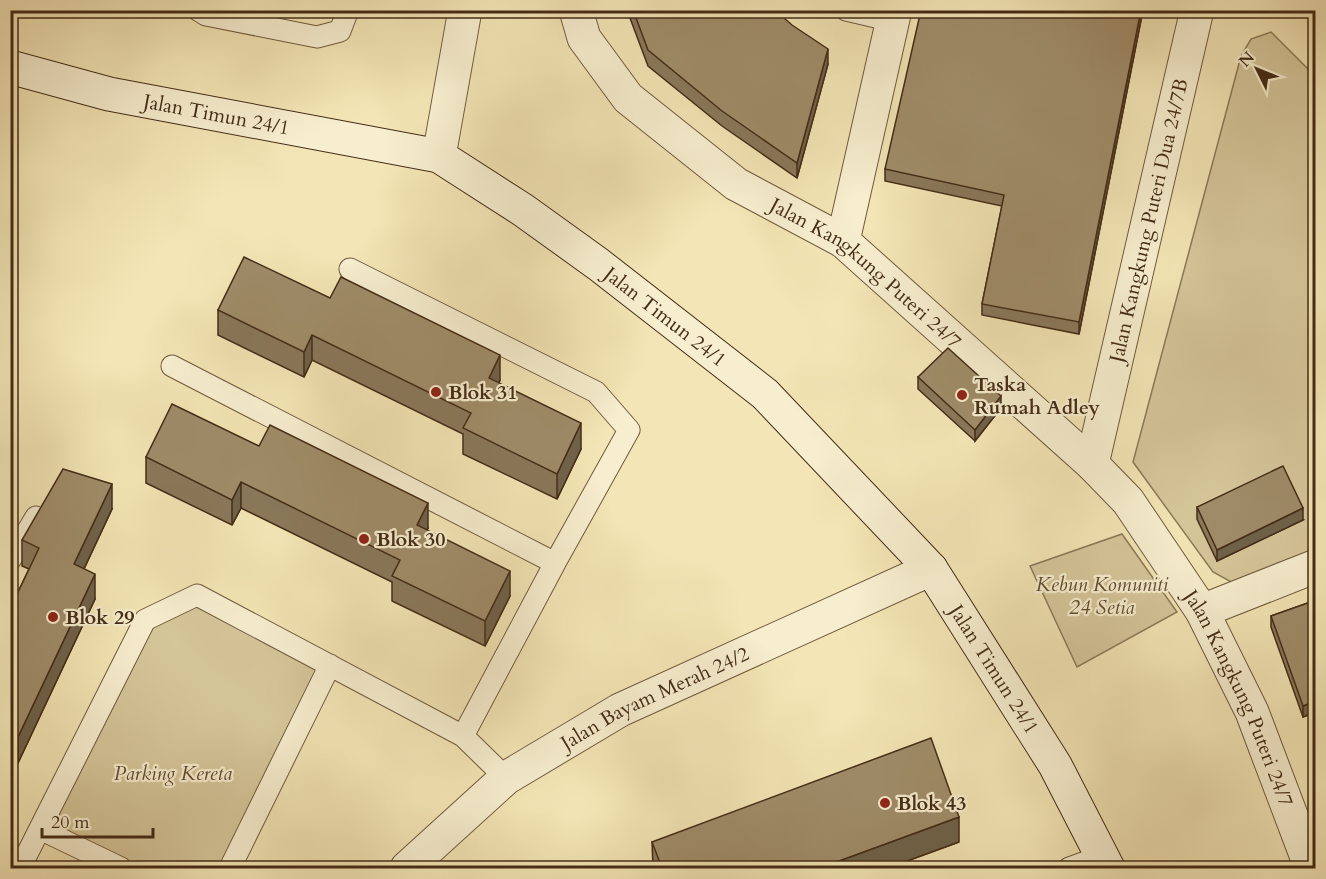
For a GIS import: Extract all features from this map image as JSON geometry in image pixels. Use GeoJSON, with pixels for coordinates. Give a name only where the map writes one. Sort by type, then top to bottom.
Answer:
{"type":"FeatureCollection","features":[{"type":"Feature","properties":{"kind":"street"},"geometry":{"type":"LineString","coordinates":[[439,156],[465,10]]}},
{"type":"Feature","properties":{"kind":"street","name":"Jalan Kangkung Puteri 24/7"},"geometry":{"type":"LineString","coordinates":[[576,10],[584,38],[628,98],[736,184],[843,241],[1092,464],[1128,501],[1202,611],[1252,712],[1311,868]]}},
{"type":"Feature","properties":{"kind":"street","name":"Jalan Kangkung Puteri Dua 24/7B"},"geometry":{"type":"LineString","coordinates":[[1092,464],[1197,10]]}},
{"type":"Feature","properties":{"kind":"street"},"geometry":{"type":"LineString","coordinates":[[843,241],[894,16]]}},
{"type":"Feature","properties":{"kind":"street","name":"Jalan Timun 24/1"},"geometry":{"type":"LineString","coordinates":[[10,67],[109,94],[439,156],[523,210],[598,264],[765,394],[931,569],[1055,765],[1105,862]]}},
{"type":"Feature","properties":{"kind":"street"},"geometry":{"type":"LineString","coordinates":[[1202,611],[1316,566]]}},
{"type":"Feature","properties":{"kind":"street","name":"Jalan Bayam Merah 24/2"},"geometry":{"type":"LineString","coordinates":[[407,868],[507,778],[620,710],[931,569]]}},
{"type":"Feature","properties":{"kind":"lane"},"geometry":{"type":"LineString","coordinates":[[198,10],[206,15],[317,37],[340,30],[348,10]]}},
{"type":"Feature","properties":{"kind":"lane"},"geometry":{"type":"LineString","coordinates":[[846,10],[894,16]]}},
{"type":"Feature","properties":{"kind":"lane"},"geometry":{"type":"LineString","coordinates":[[350,269],[596,392],[629,430],[463,736]]}},
{"type":"Feature","properties":{"kind":"lane"},"geometry":{"type":"LineString","coordinates":[[172,366],[555,563]]}},
{"type":"Feature","properties":{"kind":"lane"},"geometry":{"type":"LineString","coordinates":[[10,560],[46,500]]}},
{"type":"Feature","properties":{"kind":"lane"},"geometry":{"type":"LineString","coordinates":[[20,868],[145,621],[197,595],[463,736],[507,778]]}},
{"type":"Feature","properties":{"kind":"lane"},"geometry":{"type":"LineString","coordinates":[[230,868],[330,665]]}},
{"type":"Feature","properties":{"kind":"lane"},"geometry":{"type":"LineString","coordinates":[[40,829],[120,868]]}},
{"type":"Feature","properties":{"kind":"lane"},"geometry":{"type":"LineString","coordinates":[[1069,868],[1105,862]]}},
{"type":"Feature","properties":{"kind":"green space"},"geometry":{"type":"Polygon","coordinates":[[[1271,32],[1315,76],[1315,554],[1233,583],[1213,572],[1133,462],[1241,56],[1251,39],[1271,32]]]}},
{"type":"Feature","properties":{"kind":"green space","name":"Kebun Komuniti 24 Setia"},"geometry":{"type":"Polygon","coordinates":[[[1122,534],[1177,612],[1077,667],[1030,566],[1122,534]]]}},
{"type":"Feature","properties":{"kind":"green space","name":"Parking Kereta"},"geometry":{"type":"Polygon","coordinates":[[[197,595],[330,665],[230,868],[121,868],[40,829],[145,620],[197,595]]]}},
{"type":"Feature","properties":{"kind":"building"},"geometry":{"type":"Polygon","coordinates":[[[633,10],[775,10],[792,25],[828,49],[797,163],[722,111],[648,50],[633,10]]]}},
{"type":"Feature","properties":{"kind":"building"},"geometry":{"type":"Polygon","coordinates":[[[921,10],[1141,10],[1079,322],[982,304],[1004,195],[885,169],[921,10]]]}},
{"type":"Feature","properties":{"kind":"building","name":"Blok 31"},"geometry":{"type":"Polygon","coordinates":[[[244,257],[330,298],[341,277],[500,355],[489,378],[581,423],[557,474],[463,428],[471,413],[312,335],[304,352],[218,310],[244,257]]]}},
{"type":"Feature","properties":{"kind":"building","name":"Taska Rumah Adley"},"geometry":{"type":"Polygon","coordinates":[[[948,348],[1001,396],[975,430],[918,377],[948,348]]]}},
{"type":"Feature","properties":{"kind":"building","name":"Blok 30"},"geometry":{"type":"Polygon","coordinates":[[[172,404],[259,446],[270,425],[428,503],[417,525],[510,571],[485,621],[392,576],[400,560],[241,482],[232,500],[146,457],[172,404]]]}},
{"type":"Feature","properties":{"kind":"building"},"geometry":{"type":"Polygon","coordinates":[[[1283,466],[1303,508],[1217,550],[1197,507],[1283,466]]]}},
{"type":"Feature","properties":{"kind":"building","name":"Blok 29"},"geometry":{"type":"Polygon","coordinates":[[[63,469],[112,484],[74,564],[95,574],[18,737],[10,734],[10,609],[39,548],[22,540],[63,469]]]}},
{"type":"Feature","properties":{"kind":"building"},"geometry":{"type":"Polygon","coordinates":[[[1316,600],[1316,701],[1303,706],[1271,616],[1316,600]]]}},
{"type":"Feature","properties":{"kind":"building","name":"Blok 43"},"geometry":{"type":"Polygon","coordinates":[[[931,738],[959,817],[820,868],[662,868],[652,842],[931,738]]]}},
{"type":"Feature","properties":{"kind":"place","name":"Blok 31"},"geometry":{"type":"Point","coordinates":[436,392]}},
{"type":"Feature","properties":{"kind":"place","name":"Taska Rumah Adley"},"geometry":{"type":"Point","coordinates":[962,395]}},
{"type":"Feature","properties":{"kind":"place","name":"Blok 30"},"geometry":{"type":"Point","coordinates":[364,539]}},
{"type":"Feature","properties":{"kind":"place","name":"Blok 29"},"geometry":{"type":"Point","coordinates":[53,617]}},
{"type":"Feature","properties":{"kind":"place","name":"Blok 43"},"geometry":{"type":"Point","coordinates":[885,803]}}]}
